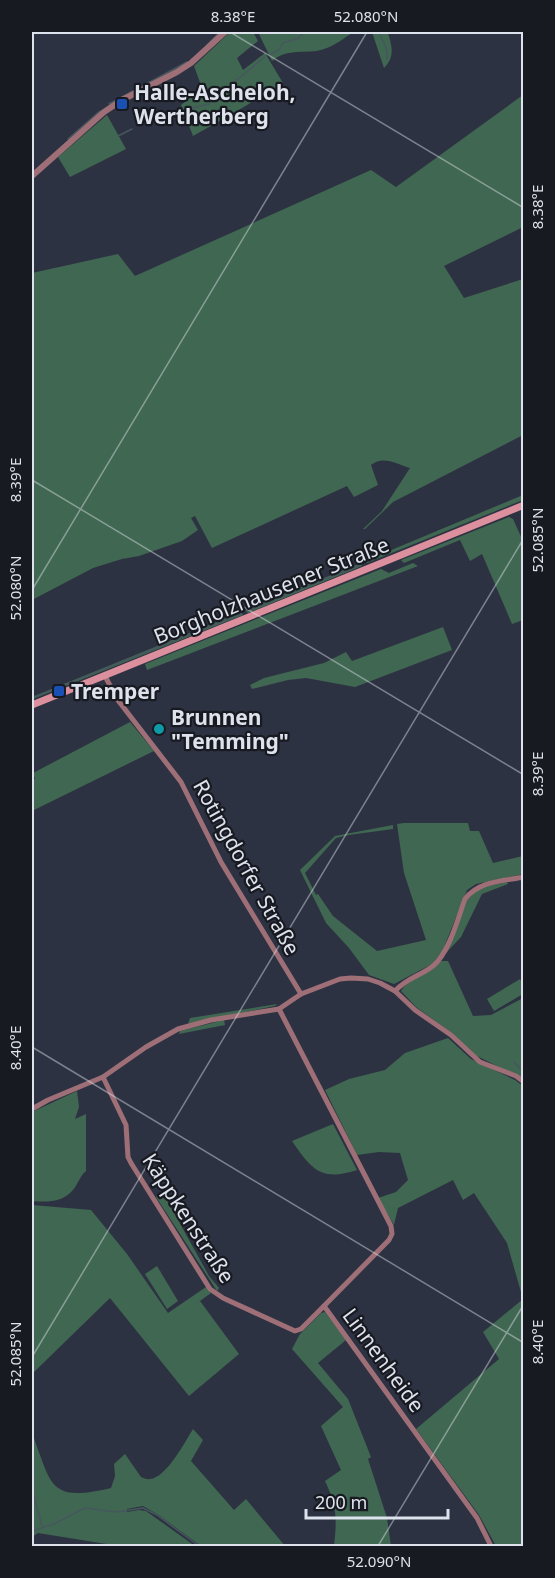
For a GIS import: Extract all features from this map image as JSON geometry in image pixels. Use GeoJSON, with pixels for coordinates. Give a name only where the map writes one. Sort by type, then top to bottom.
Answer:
{"type":"FeatureCollection","features":[{"type":"Feature","properties":{"kind":"main road","name":"Borgholzhausener Straße"},"geometry":{"type":"LineString","coordinates":[[32,705],[524,505]]}},
{"type":"Feature","properties":{"kind":"street"},"geometry":{"type":"LineString","coordinates":[[32,176],[104,112],[122,100],[184,68],[204,53],[225,32]]}},
{"type":"Feature","properties":{"kind":"street","name":"Rotingdorfer Straße"},"geometry":{"type":"LineString","coordinates":[[105,676],[117,699],[181,782],[221,862],[301,994]]}},
{"type":"Feature","properties":{"kind":"street"},"geometry":{"type":"LineString","coordinates":[[394,991],[404,982],[435,965],[444,953],[465,899],[470,892],[478,886],[524,877]]}},
{"type":"Feature","properties":{"kind":"street"},"geometry":{"type":"LineString","coordinates":[[32,1109],[104,1077],[146,1047],[178,1029],[211,1020],[279,1009],[301,994],[340,979],[351,978],[381,982],[451,1035],[480,1062],[516,1076],[524,1082]]}},
{"type":"Feature","properties":{"kind":"street","name":"Linnenheide"},"geometry":{"type":"LineString","coordinates":[[279,1009],[391,1227],[392,1234],[389,1240],[324,1306],[477,1518],[491,1546]]}},
{"type":"Feature","properties":{"kind":"street","name":"Käppkenstraße"},"geometry":{"type":"LineString","coordinates":[[104,1077],[126,1125],[128,1157],[131,1163],[210,1288],[223,1298],[295,1331],[301,1329],[324,1306]]}},
{"type":"Feature","properties":{"kind":"green space"},"geometry":{"type":"Polygon","coordinates":[[[230,32],[253,32],[258,41],[237,58],[243,70],[265,53],[283,83],[193,136],[181,105],[202,88],[194,66],[230,32]]]}},
{"type":"Feature","properties":{"kind":"green space"},"geometry":{"type":"Polygon","coordinates":[[[258,32],[354,32],[328,48],[284,54],[272,61],[258,32]]]}},
{"type":"Feature","properties":{"kind":"green space"},"geometry":{"type":"Polygon","coordinates":[[[372,32],[388,33],[391,56],[384,68],[372,32]]]}},
{"type":"Feature","properties":{"kind":"green space"},"geometry":{"type":"Polygon","coordinates":[[[523,95],[523,227],[444,266],[464,298],[523,279],[523,435],[393,502],[365,529],[363,529],[382,511],[410,468],[385,460],[376,462],[371,465],[378,485],[354,497],[347,486],[212,548],[195,516],[191,518],[198,530],[182,541],[139,556],[93,568],[32,600],[32,273],[118,254],[135,276],[371,170],[396,187],[523,95]]]}},
{"type":"Feature","properties":{"kind":"green space"},"geometry":{"type":"Polygon","coordinates":[[[107,115],[126,149],[70,177],[58,157],[107,115]]]}},
{"type":"Feature","properties":{"kind":"green space"},"geometry":{"type":"Polygon","coordinates":[[[523,495],[523,500],[367,563],[365,561],[523,495]]]}},
{"type":"Feature","properties":{"kind":"green space"},"geometry":{"type":"Polygon","coordinates":[[[509,517],[513,519],[523,541],[523,620],[512,624],[482,554],[470,561],[460,540],[404,563],[401,560],[509,517]]]}},
{"type":"Feature","properties":{"kind":"green space"},"geometry":{"type":"Polygon","coordinates":[[[361,563],[362,566],[248,613],[245,610],[361,563]]]}},
{"type":"Feature","properties":{"kind":"green space"},"geometry":{"type":"Polygon","coordinates":[[[413,563],[418,566],[147,670],[145,664],[381,569],[389,573],[413,563]]]}},
{"type":"Feature","properties":{"kind":"green space"},"geometry":{"type":"Polygon","coordinates":[[[241,612],[243,615],[33,699],[32,697],[241,612]]]}},
{"type":"Feature","properties":{"kind":"green space"},"geometry":{"type":"Polygon","coordinates":[[[443,627],[452,650],[355,687],[306,678],[252,689],[250,685],[264,678],[324,663],[346,652],[352,661],[443,627]]]}},
{"type":"Feature","properties":{"kind":"green space"},"geometry":{"type":"Polygon","coordinates":[[[130,722],[154,751],[32,811],[32,780],[35,779],[33,773],[130,722]]]}},
{"type":"Feature","properties":{"kind":"green space"},"geometry":{"type":"Polygon","coordinates":[[[468,823],[470,831],[479,831],[493,863],[523,856],[523,874],[476,884],[467,890],[442,952],[432,964],[394,984],[369,975],[326,923],[300,870],[335,836],[393,825],[393,829],[336,838],[305,873],[316,895],[318,894],[333,916],[377,951],[426,940],[404,873],[397,824],[468,823]]]}},
{"type":"Feature","properties":{"kind":"green space"},"geometry":{"type":"Polygon","coordinates":[[[507,882],[508,884],[482,894],[461,937],[446,953],[467,900],[479,888],[507,882]]]}},
{"type":"Feature","properties":{"kind":"green space"},"geometry":{"type":"Polygon","coordinates":[[[441,961],[448,961],[473,1016],[491,1015],[523,998],[523,1079],[475,1055],[452,1033],[416,1007],[401,991],[409,982],[431,970],[441,961]]]}},
{"type":"Feature","properties":{"kind":"green space"},"geometry":{"type":"Polygon","coordinates":[[[520,979],[523,994],[494,1011],[487,999],[520,979]]]}},
{"type":"Feature","properties":{"kind":"green space"},"geometry":{"type":"Polygon","coordinates":[[[277,1004],[275,1006],[188,1024],[190,1018],[277,1004]]]}},
{"type":"Feature","properties":{"kind":"green space"},"geometry":{"type":"Polygon","coordinates":[[[224,1020],[225,1025],[179,1034],[180,1031],[224,1020]]]}},
{"type":"Feature","properties":{"kind":"green space"},"geometry":{"type":"Polygon","coordinates":[[[448,1038],[471,1059],[523,1086],[523,1299],[507,1243],[474,1193],[463,1200],[453,1180],[398,1208],[394,1225],[378,1198],[396,1192],[408,1180],[400,1153],[379,1152],[357,1155],[325,1090],[349,1079],[385,1070],[405,1053],[448,1038]]]}},
{"type":"Feature","properties":{"kind":"green space"},"geometry":{"type":"Polygon","coordinates":[[[77,1091],[79,1107],[75,1119],[86,1114],[86,1171],[74,1189],[63,1198],[32,1201],[32,1112],[77,1091]]]}},
{"type":"Feature","properties":{"kind":"green space"},"geometry":{"type":"Polygon","coordinates":[[[333,1124],[357,1170],[334,1174],[318,1170],[311,1166],[292,1141],[333,1124]]]}},
{"type":"Feature","properties":{"kind":"green space"},"geometry":{"type":"Polygon","coordinates":[[[163,1193],[209,1276],[219,1288],[217,1291],[156,1197],[163,1193]]]}},
{"type":"Feature","properties":{"kind":"green space"},"geometry":{"type":"Polygon","coordinates":[[[32,1205],[91,1210],[127,1254],[168,1313],[206,1287],[211,1293],[200,1301],[239,1354],[189,1396],[110,1298],[32,1374],[32,1205]]]}},
{"type":"Feature","properties":{"kind":"green space"},"geometry":{"type":"Polygon","coordinates":[[[157,1266],[178,1301],[167,1309],[145,1274],[157,1266]]]}},
{"type":"Feature","properties":{"kind":"green space"},"geometry":{"type":"Polygon","coordinates":[[[523,1299],[523,1546],[496,1546],[479,1515],[416,1429],[499,1359],[483,1332],[523,1299]]]}},
{"type":"Feature","properties":{"kind":"green space"},"geometry":{"type":"Polygon","coordinates":[[[325,1312],[346,1340],[318,1363],[348,1399],[371,1457],[368,1459],[387,1518],[391,1546],[334,1546],[335,1513],[325,1481],[341,1470],[321,1426],[343,1407],[292,1349],[300,1334],[321,1313],[325,1312]]]}},
{"type":"Feature","properties":{"kind":"green space"},"geometry":{"type":"Polygon","coordinates":[[[193,1429],[203,1440],[191,1461],[234,1510],[246,1499],[285,1546],[201,1546],[143,1506],[127,1509],[127,1512],[146,1511],[195,1546],[119,1546],[38,1533],[32,1537],[32,1433],[44,1466],[55,1486],[75,1493],[111,1488],[115,1476],[114,1464],[125,1454],[141,1477],[148,1479],[156,1477],[169,1466],[193,1429]]]}},
{"type":"Feature","properties":{"kind":"waterway"},"geometry":{"type":"LineString","coordinates":[[207,45],[220,32]]}},
{"type":"Feature","properties":{"kind":"waterway"},"geometry":{"type":"LineString","coordinates":[[271,54],[279,50],[283,43],[299,38],[304,32]]}},
{"type":"Feature","properties":{"kind":"waterway"},"geometry":{"type":"LineString","coordinates":[[379,32],[387,50],[387,59]]}},
{"type":"Feature","properties":{"kind":"waterway"},"geometry":{"type":"LineString","coordinates":[[139,125],[165,115],[209,104],[264,57]]}},
{"type":"Feature","properties":{"kind":"waterway"},"geometry":{"type":"LineString","coordinates":[[109,104],[187,62]]}},
{"type":"Feature","properties":{"kind":"waterway"},"geometry":{"type":"LineString","coordinates":[[68,139],[100,111]]}},
{"type":"Feature","properties":{"kind":"waterway"},"geometry":{"type":"LineString","coordinates":[[118,136],[132,129]]}},
{"type":"Feature","properties":{"kind":"waterway"},"geometry":{"type":"LineString","coordinates":[[247,611],[360,565]]}},
{"type":"Feature","properties":{"kind":"waterway"},"geometry":{"type":"LineString","coordinates":[[34,697],[241,614]]}},
{"type":"Feature","properties":{"kind":"waterway"},"geometry":{"type":"LineString","coordinates":[[514,1062],[524,1073]]}},
{"type":"Feature","properties":{"kind":"waterway"},"geometry":{"type":"LineString","coordinates":[[32,1489],[42,1526]]}},
{"type":"Feature","properties":{"kind":"waterway"},"geometry":{"type":"LineString","coordinates":[[32,1531],[54,1524],[85,1508],[117,1512],[143,1508],[157,1515],[199,1546]]}},
{"type":"Feature","properties":{"kind":"place","name":"Halle-Ascheloh, Wertherberg"},"geometry":{"type":"Point","coordinates":[122,104]}},
{"type":"Feature","properties":{"kind":"place","name":"Tremper"},"geometry":{"type":"Point","coordinates":[59,691]}},
{"type":"Feature","properties":{"kind":"place","name":"Brunnen \"Temming\""},"geometry":{"type":"Point","coordinates":[159,729]}}]}
